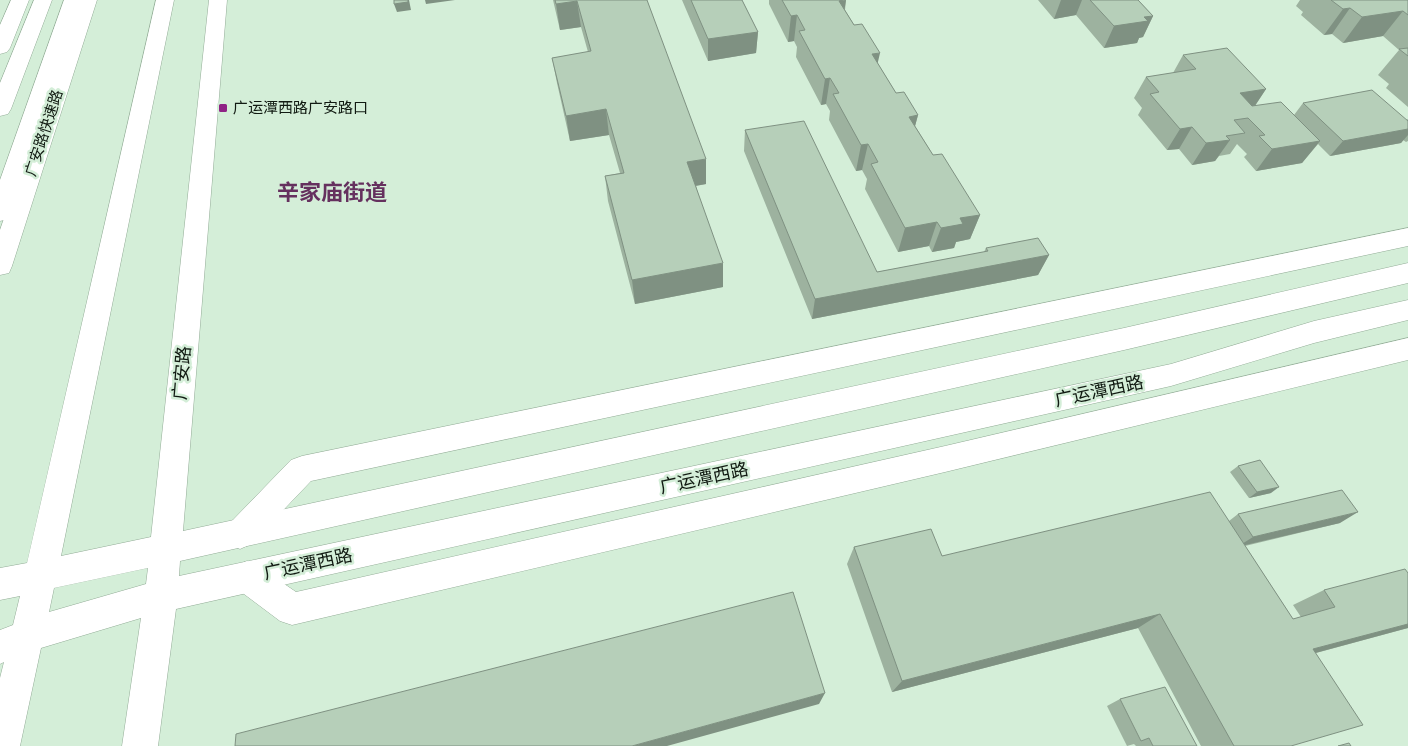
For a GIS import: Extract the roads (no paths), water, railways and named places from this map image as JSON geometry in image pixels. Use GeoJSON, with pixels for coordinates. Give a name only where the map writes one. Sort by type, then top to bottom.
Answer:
{"type":"FeatureCollection","features":[{"type":"Feature","properties":{"kind":"main road"},"geometry":{"type":"LineString","coordinates":[[0,48],[20,0]]}},
{"type":"Feature","properties":{"kind":"main road"},"geometry":{"type":"LineString","coordinates":[[0,109],[43,0]]}},
{"type":"Feature","properties":{"kind":"main road"},"geometry":{"type":"LineString","coordinates":[[0,213],[73,0]]}},
{"type":"Feature","properties":{"kind":"main road","name":"广安路快速路"},"geometry":{"type":"LineString","coordinates":[[0,266],[88,0]]}},
{"type":"Feature","properties":{"kind":"main road"},"geometry":{"type":"LineString","coordinates":[[2,746],[13,642],[42,574],[165,0]]}},
{"type":"Feature","properties":{"kind":"main road","name":"广安路"},"geometry":{"type":"LineString","coordinates":[[140,746],[161,596],[218,0]]}},
{"type":"Feature","properties":{"kind":"main road"},"geometry":{"type":"LineString","coordinates":[[240,534],[302,469],[1408,237]]}},
{"type":"Feature","properties":{"kind":"main road"},"geometry":{"type":"LineString","coordinates":[[0,584],[240,534],[1114,341],[1408,273]]}},
{"type":"Feature","properties":{"kind":"main road","name":"广运潭西路"},"geometry":{"type":"LineString","coordinates":[[13,642],[161,596],[1171,376],[1314,332],[1408,310]]}},
{"type":"Feature","properties":{"kind":"main road"},"geometry":{"type":"LineString","coordinates":[[247,578],[292,609],[945,459],[1408,350]]}},
{"type":"Feature","properties":{"kind":"place","name":"广运潭西路广安路口"},"geometry":{"type":"Point","coordinates":[223,108]}},
{"type":"Feature","properties":{"kind":"district","name":"辛家庙街道"},"geometry":{"type":"Point","coordinates":[332,192]}}]}
